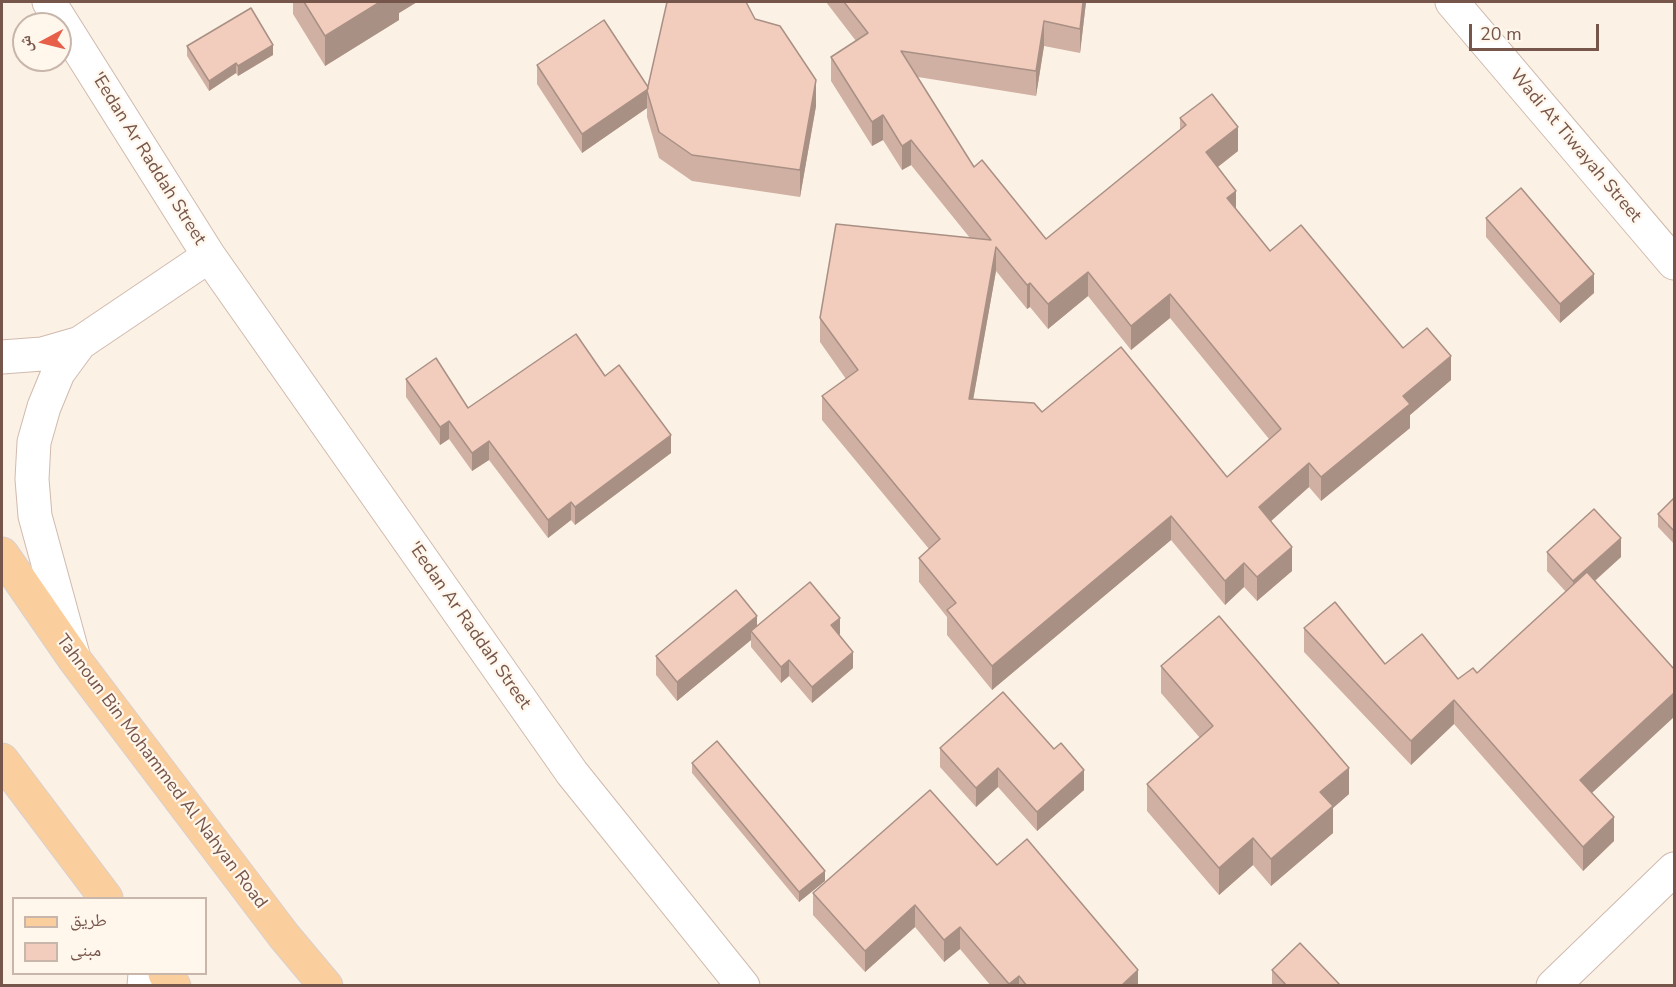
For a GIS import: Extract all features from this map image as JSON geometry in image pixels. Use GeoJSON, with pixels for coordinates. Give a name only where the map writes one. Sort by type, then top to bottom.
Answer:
{"type":"FeatureCollection","features":[{"type":"Feature","properties":{"kind":"main road","name":"Tahnoun Bin Mohammed Al Nahyan Road"},"geometry":{"type":"LineString","coordinates":[[2,554],[75,660],[284,936],[326,986]]}},
{"type":"Feature","properties":{"kind":"main road"},"geometry":{"type":"LineString","coordinates":[[2,760],[105,897]]}},
{"type":"Feature","properties":{"kind":"street","name":"'Eedan Ar Raddah Street"},"geometry":{"type":"LineString","coordinates":[[49,2],[209,256],[572,773],[743,986]]}},
{"type":"Feature","properties":{"kind":"street","name":"Wadi At Tiwayah Street"},"geometry":{"type":"LineString","coordinates":[[1452,2],[1674,263]]}},
{"type":"Feature","properties":{"kind":"street","name":"'Eedan Ar Raddah Street"},"geometry":{"type":"LineString","coordinates":[[75,660],[35,516],[32,479],[34,442],[44,407],[58,374],[80,344],[209,256]]}},
{"type":"Feature","properties":{"kind":"street","name":"'Eedan Ar Raddah Street"},"geometry":{"type":"LineString","coordinates":[[2,357],[42,354],[80,344]]}},
{"type":"Feature","properties":{"kind":"street"},"geometry":{"type":"LineString","coordinates":[[1553,986],[1674,869]]}},
{"type":"Feature","properties":{"kind":"building"},"geometry":{"type":"Polygon","coordinates":[[[304,2],[380,2],[325,36],[304,2]]]}},
{"type":"Feature","properties":{"kind":"building"},"geometry":{"type":"Polygon","coordinates":[[[667,2],[746,2],[755,19],[780,26],[816,80],[800,170],[692,155],[659,132],[647,91],[667,2]]]}},
{"type":"Feature","properties":{"kind":"building"},"geometry":{"type":"Polygon","coordinates":[[[844,2],[1083,2],[1080,29],[1044,21],[1036,71],[901,51],[974,167],[982,160],[1046,239],[1186,125],[1180,118],[1212,94],[1238,127],[1206,152],[1236,191],[1227,198],[1270,251],[1301,225],[1403,348],[1427,328],[1451,356],[1403,396],[1410,404],[1321,477],[1309,463],[1259,507],[1292,547],[1257,577],[1244,563],[1225,581],[1171,516],[992,666],[947,610],[956,603],[919,558],[940,539],[822,396],[858,370],[820,318],[836,224],[991,240],[911,140],[902,146],[883,115],[872,122],[831,57],[868,33],[844,2]],[[996,247],[969,399],[1034,403],[1042,412],[1121,347],[1227,477],[1281,429],[1170,294],[1131,326],[1088,272],[1048,304],[1030,283],[1027,285],[996,247]]]}},
{"type":"Feature","properties":{"kind":"building"},"geometry":{"type":"Polygon","coordinates":[[[251,8],[273,45],[238,66],[236,63],[209,81],[187,46],[251,8]]]}},
{"type":"Feature","properties":{"kind":"building"},"geometry":{"type":"Polygon","coordinates":[[[604,20],[648,89],[582,134],[537,65],[604,20]]]}},
{"type":"Feature","properties":{"kind":"building"},"geometry":{"type":"Polygon","coordinates":[[[1521,188],[1594,274],[1560,304],[1486,218],[1521,188]]]}},
{"type":"Feature","properties":{"kind":"building"},"geometry":{"type":"Polygon","coordinates":[[[576,334],[605,376],[619,365],[671,435],[575,507],[571,502],[548,520],[489,441],[472,453],[449,421],[440,427],[406,379],[436,358],[468,408],[576,334]]]}},
{"type":"Feature","properties":{"kind":"building"},"geometry":{"type":"Polygon","coordinates":[[[1674,498],[1674,531],[1658,514],[1674,498]]]}},
{"type":"Feature","properties":{"kind":"building"},"geometry":{"type":"Polygon","coordinates":[[[1594,509],[1621,538],[1573,581],[1547,552],[1594,509]]]}},
{"type":"Feature","properties":{"kind":"building"},"geometry":{"type":"Polygon","coordinates":[[[1587,572],[1674,669],[1674,693],[1580,780],[1614,817],[1583,847],[1454,700],[1411,741],[1304,628],[1335,602],[1385,664],[1422,634],[1458,679],[1473,668],[1477,673],[1587,572]]]}},
{"type":"Feature","properties":{"kind":"building"},"geometry":{"type":"Polygon","coordinates":[[[810,582],[840,618],[831,625],[853,652],[812,687],[789,660],[781,667],[751,631],[810,582]]]}},
{"type":"Feature","properties":{"kind":"building"},"geometry":{"type":"Polygon","coordinates":[[[736,590],[757,616],[677,682],[656,656],[736,590]]]}},
{"type":"Feature","properties":{"kind":"building"},"geometry":{"type":"Polygon","coordinates":[[[1219,616],[1349,768],[1320,792],[1333,806],[1271,859],[1253,838],[1219,868],[1147,784],[1213,726],[1161,666],[1219,616]]]}},
{"type":"Feature","properties":{"kind":"building"},"geometry":{"type":"Polygon","coordinates":[[[1003,692],[1054,749],[1061,743],[1084,770],[1037,812],[998,768],[976,788],[940,748],[1003,692]]]}},
{"type":"Feature","properties":{"kind":"building"},"geometry":{"type":"Polygon","coordinates":[[[717,741],[825,871],[799,892],[692,763],[717,741]]]}},
{"type":"Feature","properties":{"kind":"building"},"geometry":{"type":"Polygon","coordinates":[[[930,790],[997,865],[1027,839],[1138,970],[1121,986],[1027,986],[1019,976],[1009,984],[960,927],[944,940],[915,905],[865,951],[813,893],[930,790]]]}},
{"type":"Feature","properties":{"kind":"building"},"geometry":{"type":"Polygon","coordinates":[[[1300,943],[1341,986],[1287,986],[1272,970],[1300,943]]]}}]}
